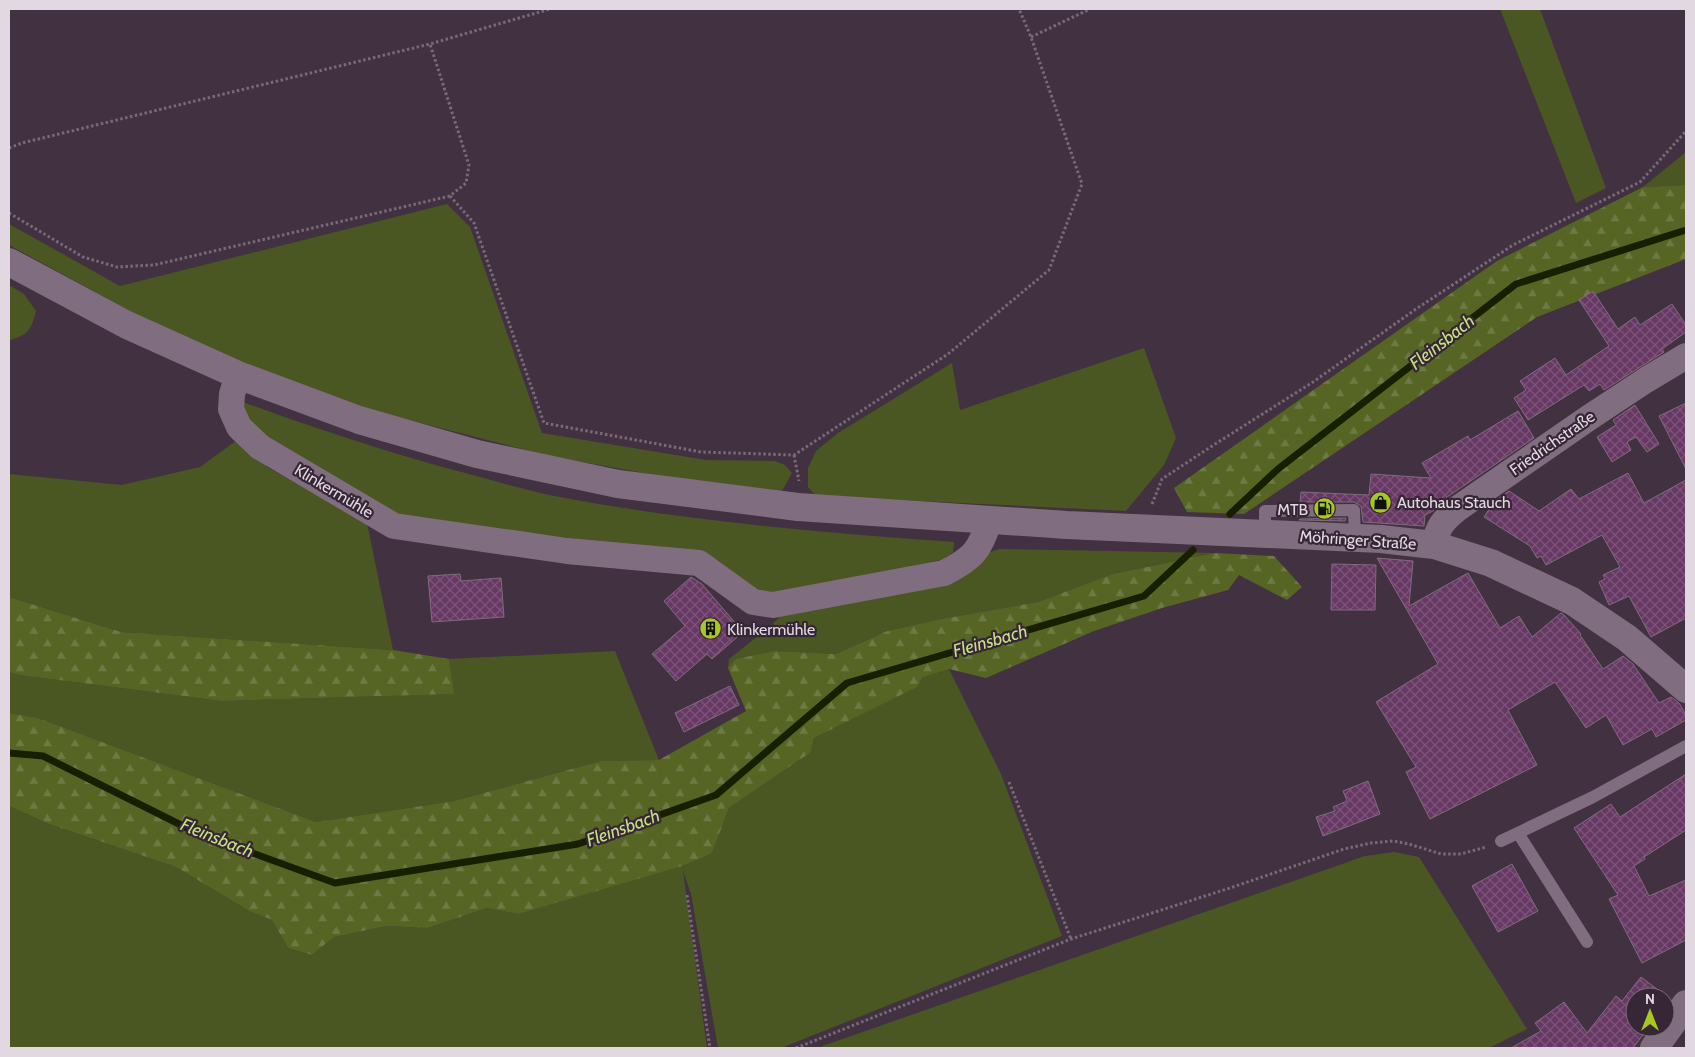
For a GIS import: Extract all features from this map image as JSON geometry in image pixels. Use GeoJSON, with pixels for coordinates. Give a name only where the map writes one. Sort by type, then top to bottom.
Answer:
{"type":"FeatureCollection","features":[{"type":"Feature","properties":{"kind":"main road","name":"Möhringer Straße"},"geometry":{"type":"LineString","coordinates":[[9,262],[127,325],[238,375],[359,420],[477,454],[618,484],[798,507],[989,521],[1355,538],[1434,545],[1491,563],[1572,601],[1627,638],[1686,689]]}},
{"type":"Feature","properties":{"kind":"main road"},"geometry":{"type":"LineString","coordinates":[[1654,1048],[1686,1004]]}},
{"type":"Feature","properties":{"kind":"street","name":"Friedrichstraße"},"geometry":{"type":"LineString","coordinates":[[1434,545],[1438,530],[1444,520],[1457,509],[1590,417],[1686,356]]}},
{"type":"Feature","properties":{"kind":"street","name":"Klinkermühle"},"geometry":{"type":"LineString","coordinates":[[238,375],[232,394],[231,409],[239,428],[260,447],[394,526],[567,551],[699,563],[753,602],[773,605],[944,573],[962,564],[975,552],[983,539],[989,521]]}},
{"type":"Feature","properties":{"kind":"lane"},"geometry":{"type":"LineString","coordinates":[[1501,841],[1593,796],[1686,746]]}},
{"type":"Feature","properties":{"kind":"lane"},"geometry":{"type":"LineString","coordinates":[[1518,834],[1587,942]]}},
{"type":"Feature","properties":{"kind":"path"},"geometry":{"type":"LineString","coordinates":[[9,148],[22,143],[430,44],[550,9]]}},
{"type":"Feature","properties":{"kind":"path"},"geometry":{"type":"LineString","coordinates":[[450,196],[474,222],[544,423],[701,452],[794,455],[948,354],[1049,270],[1082,184],[1031,37],[1019,9]]}},
{"type":"Feature","properties":{"kind":"path"},"geometry":{"type":"LineString","coordinates":[[1031,37],[1090,9]]}},
{"type":"Feature","properties":{"kind":"path"},"geometry":{"type":"LineString","coordinates":[[9,213],[83,257],[117,267],[154,265],[450,196],[466,183],[469,165],[430,44]]}},
{"type":"Feature","properties":{"kind":"path"},"geometry":{"type":"LineString","coordinates":[[1143,529],[1162,479],[1313,382],[1416,309],[1513,245],[1640,182],[1686,131]]}},
{"type":"Feature","properties":{"kind":"path"},"geometry":{"type":"LineString","coordinates":[[1009,782],[1071,939]]}},
{"type":"Feature","properties":{"kind":"path"},"geometry":{"type":"LineString","coordinates":[[796,1048],[1071,939],[1353,847],[1371,843],[1393,842],[1409,844],[1441,854],[1461,854],[1501,841]]}},
{"type":"Feature","properties":{"kind":"path"},"geometry":{"type":"LineString","coordinates":[[687,895],[710,1048]]}},
{"type":"Feature","properties":{"kind":"green space"},"geometry":{"type":"Polygon","coordinates":[[[1500,9],[1540,9],[1606,188],[1576,203],[1500,9]]]}},
{"type":"Feature","properties":{"kind":"green space"},"geometry":{"type":"Polygon","coordinates":[[[1686,152],[1686,185],[1643,187],[1686,152]]]}},
{"type":"Feature","properties":{"kind":"green space"},"geometry":{"type":"Polygon","coordinates":[[[1686,185],[1686,259],[1537,317],[1244,514],[1187,512],[1174,488],[1497,261],[1643,187],[1686,185]]]}},
{"type":"Feature","properties":{"kind":"green space"},"geometry":{"type":"Polygon","coordinates":[[[447,204],[470,227],[542,433],[706,460],[775,461],[785,465],[792,473],[782,491],[661,476],[550,456],[374,411],[251,367],[141,317],[9,245],[9,224],[120,286],[447,204]]]}},
{"type":"Feature","properties":{"kind":"green space"},"geometry":{"type":"Polygon","coordinates":[[[9,285],[24,294],[36,311],[29,330],[10,340],[9,340],[9,285]]]}},
{"type":"Feature","properties":{"kind":"green space"},"geometry":{"type":"Polygon","coordinates":[[[1144,348],[1176,438],[1164,465],[1126,511],[816,496],[808,487],[808,468],[816,451],[838,433],[952,363],[960,410],[1144,348]]]}},
{"type":"Feature","properties":{"kind":"green space"},"geometry":{"type":"Polygon","coordinates":[[[243,402],[393,452],[549,495],[700,519],[801,530],[954,542],[953,552],[944,559],[784,595],[760,593],[708,558],[396,518],[243,421],[243,402]]]}},
{"type":"Feature","properties":{"kind":"green space"},"geometry":{"type":"Polygon","coordinates":[[[240,438],[267,467],[367,523],[393,650],[121,632],[9,597],[9,474],[122,485],[200,467],[240,438]]]}},
{"type":"Feature","properties":{"kind":"green space"},"geometry":{"type":"Polygon","coordinates":[[[1000,549],[1215,553],[1112,574],[1038,602],[941,619],[887,631],[836,654],[774,651],[737,659],[728,668],[729,659],[783,614],[1000,549]]]}},
{"type":"Feature","properties":{"kind":"green space"},"geometry":{"type":"Polygon","coordinates":[[[1215,553],[1274,556],[1302,587],[1287,600],[1239,575],[1228,590],[1162,608],[1094,631],[986,678],[949,669],[922,678],[917,687],[814,738],[811,752],[729,808],[712,853],[682,866],[518,914],[487,908],[428,928],[387,926],[334,937],[312,955],[288,948],[272,920],[249,911],[176,867],[49,824],[9,806],[9,713],[38,718],[316,822],[454,801],[601,761],[659,760],[746,711],[728,668],[736,659],[774,651],[836,654],[887,631],[941,619],[1038,602],[1112,574],[1215,553]]]}},
{"type":"Feature","properties":{"kind":"green space"},"geometry":{"type":"Polygon","coordinates":[[[9,597],[121,632],[393,650],[449,659],[454,694],[222,701],[19,675],[9,672],[9,597]]]}},
{"type":"Feature","properties":{"kind":"green space"},"geometry":{"type":"Polygon","coordinates":[[[615,651],[659,760],[601,761],[454,801],[316,822],[38,718],[9,713],[9,672],[19,675],[222,701],[453,694],[449,659],[615,651]]]}},
{"type":"Feature","properties":{"kind":"green space"},"geometry":{"type":"Polygon","coordinates":[[[949,669],[1001,774],[1062,936],[781,1048],[718,1048],[691,894],[683,871],[707,1048],[9,1048],[9,806],[49,824],[176,867],[249,911],[272,920],[288,948],[312,955],[334,937],[387,926],[428,928],[487,908],[518,914],[712,853],[729,808],[811,752],[814,738],[916,687],[922,678],[949,669]]]}},
{"type":"Feature","properties":{"kind":"green space"},"geometry":{"type":"Polygon","coordinates":[[[1394,852],[1419,857],[1527,1029],[1489,1048],[817,1048],[1365,856],[1394,852]]]}},
{"type":"Feature","properties":{"kind":"building"},"geometry":{"type":"Polygon","coordinates":[[[1593,291],[1618,329],[1635,317],[1640,325],[1672,304],[1686,325],[1686,332],[1662,349],[1664,352],[1604,390],[1600,384],[1589,391],[1584,385],[1528,420],[1514,398],[1526,390],[1520,381],[1555,358],[1566,375],[1609,346],[1579,300],[1593,291]]]}},
{"type":"Feature","properties":{"kind":"building"},"geometry":{"type":"Polygon","coordinates":[[[1686,403],[1686,469],[1659,416],[1686,403]]]}},
{"type":"Feature","properties":{"kind":"building"},"geometry":{"type":"Polygon","coordinates":[[[1635,405],[1659,444],[1647,452],[1636,437],[1627,442],[1631,450],[1612,462],[1597,437],[1616,425],[1613,420],[1635,405]]]}},
{"type":"Feature","properties":{"kind":"building"},"geometry":{"type":"Polygon","coordinates":[[[1518,411],[1534,438],[1447,497],[1433,511],[1425,515],[1424,526],[1363,522],[1361,506],[1354,502],[1300,502],[1301,492],[1369,495],[1371,474],[1431,478],[1422,463],[1468,436],[1470,440],[1518,411]]]}},
{"type":"Feature","properties":{"kind":"building"},"geometry":{"type":"Polygon","coordinates":[[[1628,473],[1644,503],[1686,480],[1686,618],[1651,637],[1629,596],[1609,605],[1599,582],[1605,579],[1603,575],[1620,567],[1602,535],[1546,565],[1541,556],[1537,558],[1530,546],[1484,517],[1494,502],[1509,491],[1539,511],[1571,489],[1579,499],[1628,473]]]}},
{"type":"Feature","properties":{"kind":"building"},"geometry":{"type":"Polygon","coordinates":[[[1346,518],[1345,521],[1299,520],[1300,519],[1346,518]]]}},
{"type":"Feature","properties":{"kind":"building"},"geometry":{"type":"Polygon","coordinates":[[[1377,558],[1413,561],[1409,606],[1468,573],[1500,628],[1519,616],[1532,637],[1561,613],[1581,634],[1603,669],[1623,656],[1633,664],[1659,703],[1671,697],[1679,703],[1686,715],[1686,720],[1656,737],[1652,729],[1623,745],[1606,715],[1586,728],[1555,682],[1508,710],[1537,765],[1430,819],[1406,772],[1416,767],[1376,702],[1438,664],[1377,558]]]}},
{"type":"Feature","properties":{"kind":"building"},"geometry":{"type":"Polygon","coordinates":[[[1332,564],[1376,565],[1375,610],[1331,610],[1332,564]]]}},
{"type":"Feature","properties":{"kind":"building"},"geometry":{"type":"Polygon","coordinates":[[[460,574],[461,581],[501,578],[504,617],[432,622],[428,576],[460,574]]]}},
{"type":"Feature","properties":{"kind":"building","name":"Klinkermühle"},"geometry":{"type":"Polygon","coordinates":[[[691,577],[702,584],[743,632],[712,659],[707,654],[676,681],[652,654],[685,626],[664,601],[691,577]]]}},
{"type":"Feature","properties":{"kind":"building"},"geometry":{"type":"Polygon","coordinates":[[[730,686],[739,705],[684,732],[675,713],[730,686]]]}},
{"type":"Feature","properties":{"kind":"building"},"geometry":{"type":"Polygon","coordinates":[[[1686,774],[1686,830],[1644,857],[1645,859],[1634,866],[1649,896],[1686,880],[1686,940],[1642,963],[1609,899],[1618,895],[1574,828],[1611,804],[1620,817],[1686,774]]]}},
{"type":"Feature","properties":{"kind":"building"},"geometry":{"type":"Polygon","coordinates":[[[1368,781],[1380,814],[1323,836],[1316,817],[1335,811],[1333,807],[1347,801],[1343,791],[1368,781]]]}},
{"type":"Feature","properties":{"kind":"building"},"geometry":{"type":"Polygon","coordinates":[[[1512,864],[1538,911],[1498,932],[1472,886],[1512,864]]]}},
{"type":"Feature","properties":{"kind":"building"},"geometry":{"type":"Polygon","coordinates":[[[1641,977],[1654,987],[1633,987],[1641,977]]]}},
{"type":"Feature","properties":{"kind":"building"},"geometry":{"type":"Polygon","coordinates":[[[1616,996],[1622,1001],[1625,997],[1625,1037],[1641,1037],[1633,1048],[1511,1048],[1541,1031],[1535,1023],[1564,1002],[1587,1033],[1616,996]]]}},
{"type":"Feature","properties":{"kind":"waterway","name":"Fleinsbach"},"geometry":{"type":"LineString","coordinates":[[1230,514],[1278,469],[1516,284],[1686,230]]}},
{"type":"Feature","properties":{"kind":"waterway","name":"Fleinsbach"},"geometry":{"type":"LineString","coordinates":[[9,753],[43,756],[197,833],[335,883],[578,844],[716,795],[847,683],[1144,596],[1193,550]]}},
{"type":"Feature","properties":{"kind":"place","name":"Autohaus Stauch"},"geometry":{"type":"Point","coordinates":[1381,502]}},
{"type":"Feature","properties":{"kind":"place","name":"MTB"},"geometry":{"type":"Point","coordinates":[1324,509]}},
{"type":"Feature","properties":{"kind":"place","name":"Klinkermühle"},"geometry":{"type":"Point","coordinates":[711,629]}}]}
